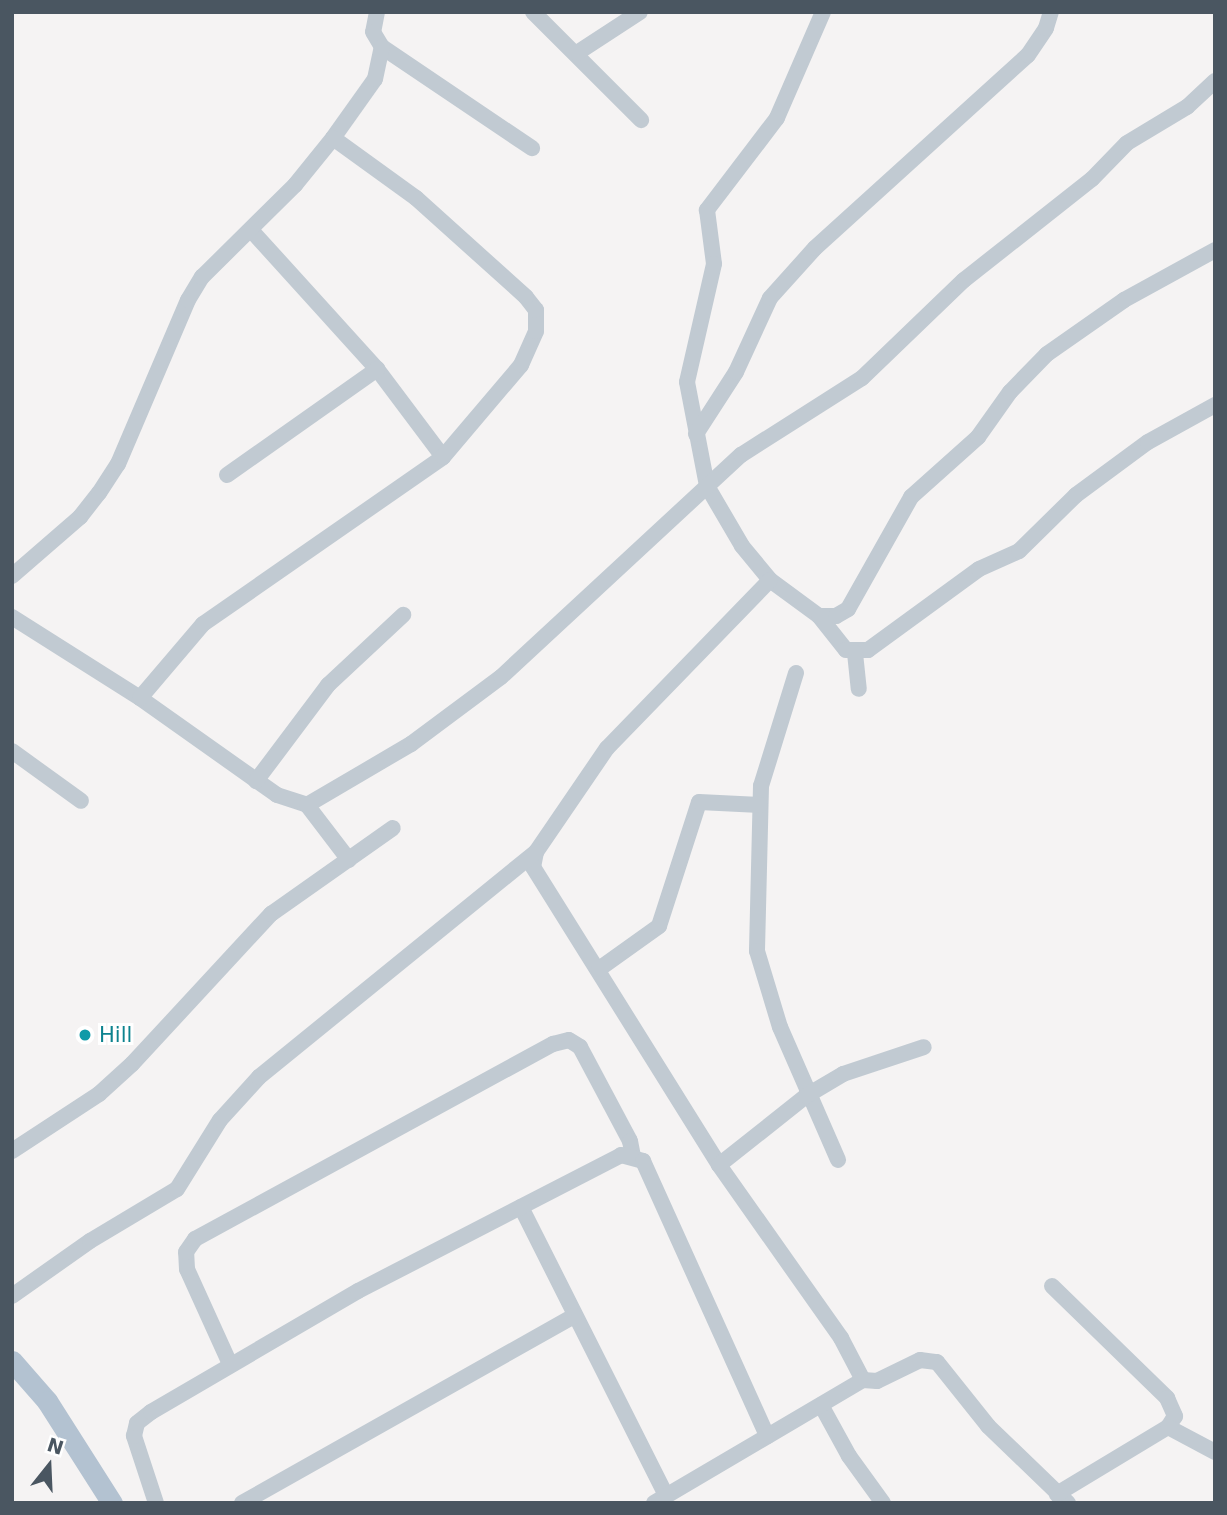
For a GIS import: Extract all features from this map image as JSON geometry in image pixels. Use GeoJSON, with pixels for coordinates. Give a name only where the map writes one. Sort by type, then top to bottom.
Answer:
{"type":"FeatureCollection","features":[{"type":"Feature","properties":{"kind":"main road"},"geometry":{"type":"LineString","coordinates":[[12,1361],[47,1401],[112,1503]]}},
{"type":"Feature","properties":{"kind":"street"},"geometry":{"type":"LineString","coordinates":[[377,12],[373,32],[382,47],[532,148]]}},
{"type":"Feature","properties":{"kind":"street"},"geometry":{"type":"LineString","coordinates":[[533,12],[577,53],[641,120]]}},
{"type":"Feature","properties":{"kind":"street"},"geometry":{"type":"LineString","coordinates":[[577,53],[640,12]]}},
{"type":"Feature","properties":{"kind":"street"},"geometry":{"type":"LineString","coordinates":[[823,12],[777,118],[707,210],[714,264],[688,382],[706,486],[742,546],[770,580],[819,616],[846,650],[855,653],[885,639],[979,569],[1019,551],[1100,476],[1199,410],[1215,405]]}},
{"type":"Feature","properties":{"kind":"street"},"geometry":{"type":"LineString","coordinates":[[696,433],[736,372],[770,298],[815,248],[1028,55],[1046,28],[1051,12]]}},
{"type":"Feature","properties":{"kind":"street"},"geometry":{"type":"LineString","coordinates":[[12,576],[80,517],[99,493],[118,464],[188,300],[202,277],[251,230],[333,138],[375,79],[382,47]]}},
{"type":"Feature","properties":{"kind":"street"},"geometry":{"type":"LineString","coordinates":[[12,617],[140,698],[285,801],[307,805],[411,744],[501,677],[741,455],[862,378],[964,280],[1092,179],[1127,143],[1186,107],[1215,81]]}},
{"type":"Feature","properties":{"kind":"street"},"geometry":{"type":"LineString","coordinates":[[140,698],[203,624],[443,457],[520,365],[536,331],[536,310],[416,198],[333,138]]}},
{"type":"Feature","properties":{"kind":"street"},"geometry":{"type":"LineString","coordinates":[[251,230],[377,369],[443,457]]}},
{"type":"Feature","properties":{"kind":"street"},"geometry":{"type":"LineString","coordinates":[[819,616],[836,616],[848,609],[911,497],[978,437],[1010,392],[1047,354],[1124,300],[1215,250]]}},
{"type":"Feature","properties":{"kind":"street"},"geometry":{"type":"LineString","coordinates":[[227,475],[377,369]]}},
{"type":"Feature","properties":{"kind":"street"},"geometry":{"type":"LineString","coordinates":[[12,1296],[90,1241],[177,1189],[220,1120],[245,1090],[536,852],[607,748],[770,580]]}},
{"type":"Feature","properties":{"kind":"street"},"geometry":{"type":"LineString","coordinates":[[257,781],[328,685],[403,615]]}},
{"type":"Feature","properties":{"kind":"street"},"geometry":{"type":"LineString","coordinates":[[855,653],[859,689]]}},
{"type":"Feature","properties":{"kind":"street"},"geometry":{"type":"LineString","coordinates":[[796,673],[765,769],[760,805],[761,971],[806,1096],[838,1160]]}},
{"type":"Feature","properties":{"kind":"street"},"geometry":{"type":"LineString","coordinates":[[12,751],[82,801]]}},
{"type":"Feature","properties":{"kind":"street"},"geometry":{"type":"LineString","coordinates":[[599,969],[659,926],[699,802],[760,805]]}},
{"type":"Feature","properties":{"kind":"street"},"geometry":{"type":"LineString","coordinates":[[307,805],[349,860]]}},
{"type":"Feature","properties":{"kind":"street"},"geometry":{"type":"LineString","coordinates":[[12,1151],[99,1094],[162,1034],[271,914],[393,828]]}},
{"type":"Feature","properties":{"kind":"street"},"geometry":{"type":"LineString","coordinates":[[536,852],[533,867],[719,1165],[841,1338],[863,1381]]}},
{"type":"Feature","properties":{"kind":"street"},"geometry":{"type":"LineString","coordinates":[[230,1364],[187,1269],[186,1252],[195,1239],[553,1044],[569,1040],[580,1047],[630,1140],[633,1156]]}},
{"type":"Feature","properties":{"kind":"street"},"geometry":{"type":"LineString","coordinates":[[719,1165],[806,1096],[843,1074],[923,1047]]}},
{"type":"Feature","properties":{"kind":"street"},"geometry":{"type":"LineString","coordinates":[[156,1503],[134,1436],[137,1423],[230,1364],[608,1159],[633,1156],[643,1161],[664,1204],[766,1436]]}},
{"type":"Feature","properties":{"kind":"street"},"geometry":{"type":"LineString","coordinates":[[522,1207],[660,1499],[863,1381],[877,1381],[920,1360],[937,1362],[988,1426],[1063,1498],[1168,1427],[1175,1416],[1167,1398],[1052,1286]]}},
{"type":"Feature","properties":{"kind":"street"},"geometry":{"type":"LineString","coordinates":[[242,1503],[412,1403],[574,1316]]}},
{"type":"Feature","properties":{"kind":"street"},"geometry":{"type":"LineString","coordinates":[[821,1405],[849,1456],[883,1503]]}},
{"type":"Feature","properties":{"kind":"street"},"geometry":{"type":"LineString","coordinates":[[1168,1427],[1215,1451]]}},
{"type":"Feature","properties":{"kind":"place","name":"Hill"},"geometry":{"type":"Point","coordinates":[85,1035]}}]}
